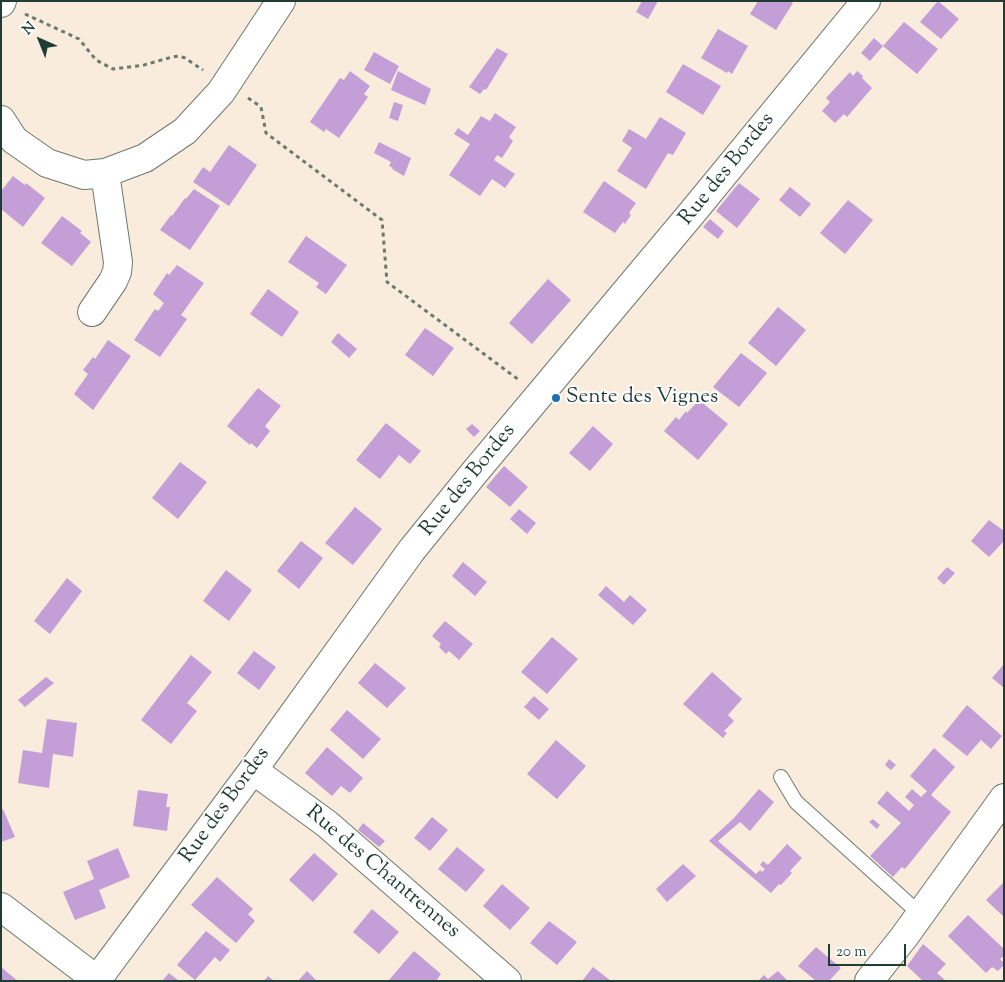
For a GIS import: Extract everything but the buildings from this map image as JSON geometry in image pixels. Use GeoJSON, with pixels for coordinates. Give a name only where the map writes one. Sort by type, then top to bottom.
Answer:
{"type":"FeatureCollection","features":[{"type":"Feature","properties":{"kind":"street"},"geometry":{"type":"LineString","coordinates":[[1,120],[14,140],[47,163],[84,175],[105,173],[145,158],[185,130],[221,92],[281,1]]}},
{"type":"Feature","properties":{"kind":"street","name":"Rue des Bordes"},"geometry":{"type":"LineString","coordinates":[[97,980],[253,770],[411,551],[866,1]]}},
{"type":"Feature","properties":{"kind":"street"},"geometry":{"type":"LineString","coordinates":[[92,312],[113,281],[117,272],[118,262],[105,173]]}},
{"type":"Feature","properties":{"kind":"street","name":"Rue des Chantrennes"},"geometry":{"type":"LineString","coordinates":[[253,770],[327,824],[507,981]]}},
{"type":"Feature","properties":{"kind":"street"},"geometry":{"type":"LineString","coordinates":[[869,981],[904,937],[1004,798]]}},
{"type":"Feature","properties":{"kind":"street"},"geometry":{"type":"LineString","coordinates":[[1,907],[97,980]]}},
{"type":"Feature","properties":{"kind":"lane"},"geometry":{"type":"LineString","coordinates":[[781,777],[796,802],[920,914]]}},
{"type":"Feature","properties":{"kind":"path"},"geometry":{"type":"LineString","coordinates":[[8,6],[79,39],[96,60],[113,69],[144,65],[179,56],[262,107],[266,133],[382,220],[387,282],[540,395]]}},
{"type":"Feature","properties":{"kind":"place","name":"Sente des Vignes"},"geometry":{"type":"Point","coordinates":[556,398]}}]}
